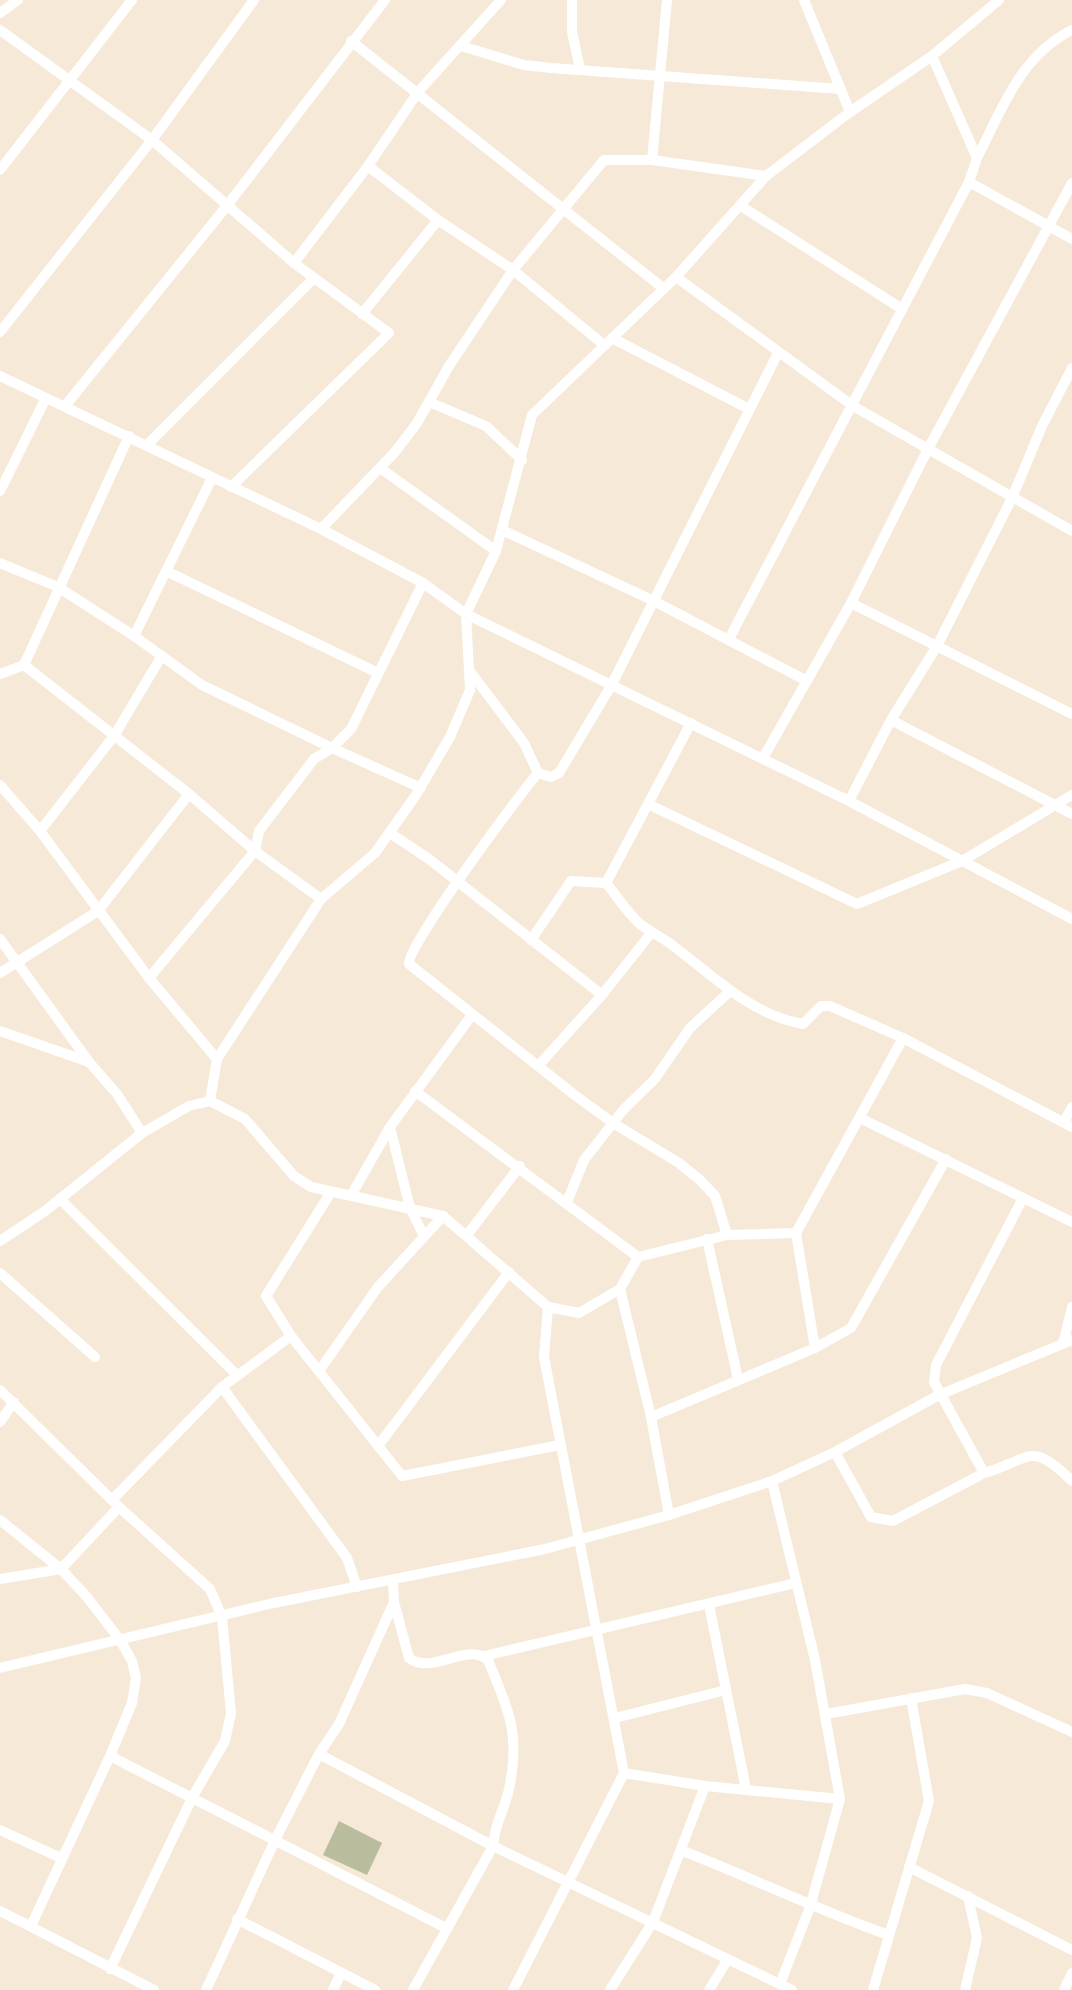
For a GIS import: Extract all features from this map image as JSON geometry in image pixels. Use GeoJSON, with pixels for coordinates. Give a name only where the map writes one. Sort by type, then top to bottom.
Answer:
{"type":"FeatureCollection","features":[{"type":"Feature","properties":{"kind":"street"},"geometry":{"type":"LineString","coordinates":[[0,13],[18,0]]}},
{"type":"Feature","properties":{"kind":"street"},"geometry":{"type":"LineString","coordinates":[[0,170],[132,0]]}},
{"type":"Feature","properties":{"kind":"street"},"geometry":{"type":"LineString","coordinates":[[0,332],[152,140],[254,0]]}},
{"type":"Feature","properties":{"kind":"street"},"geometry":{"type":"LineString","coordinates":[[65,406],[226,207],[385,0]]}},
{"type":"Feature","properties":{"kind":"street"},"geometry":{"type":"LineString","coordinates":[[294,262],[368,166],[418,92],[502,0]]}},
{"type":"Feature","properties":{"kind":"street"},"geometry":{"type":"LineString","coordinates":[[572,0],[572,32],[580,69]]}},
{"type":"Feature","properties":{"kind":"street"},"geometry":{"type":"LineString","coordinates":[[652,160],[667,0]]}},
{"type":"Feature","properties":{"kind":"street"},"geometry":{"type":"LineString","coordinates":[[210,1101],[217,1059],[321,899],[368,861],[421,788],[450,737],[468,696],[470,670],[466,614],[496,551],[522,460],[527,424],[532,415],[676,277],[766,176],[850,112],[932,56],[999,0]]}},
{"type":"Feature","properties":{"kind":"street"},"geometry":{"type":"LineString","coordinates":[[808,2],[850,112]]}},
{"type":"Feature","properties":{"kind":"street"},"geometry":{"type":"LineString","coordinates":[[0,30],[152,140],[226,207],[314,278],[389,333],[231,487]]}},
{"type":"Feature","properties":{"kind":"street"},"geometry":{"type":"LineString","coordinates":[[729,639],[969,182],[976,158],[1016,82],[1034,56],[1053,40],[1072,30]]}},
{"type":"Feature","properties":{"kind":"street"},"geometry":{"type":"LineString","coordinates":[[351,41],[663,288]]}},
{"type":"Feature","properties":{"kind":"street"},"geometry":{"type":"LineString","coordinates":[[461,46],[524,65],[840,89]]}},
{"type":"Feature","properties":{"kind":"street"},"geometry":{"type":"LineString","coordinates":[[932,56],[976,158]]}},
{"type":"Feature","properties":{"kind":"street"},"geometry":{"type":"LineString","coordinates":[[321,529],[380,468],[417,423],[513,270],[604,160],[652,160],[766,176]]}},
{"type":"Feature","properties":{"kind":"street"},"geometry":{"type":"LineString","coordinates":[[368,166],[438,220],[513,270],[608,341],[749,409]]}},
{"type":"Feature","properties":{"kind":"street"},"geometry":{"type":"LineString","coordinates":[[969,182],[1072,239]]}},
{"type":"Feature","properties":{"kind":"street"},"geometry":{"type":"LineString","coordinates":[[763,758],[851,603],[928,449],[1072,183]]}},
{"type":"Feature","properties":{"kind":"street"},"geometry":{"type":"LineString","coordinates":[[741,206],[902,309]]}},
{"type":"Feature","properties":{"kind":"street"},"geometry":{"type":"LineString","coordinates":[[362,314],[438,220]]}},
{"type":"Feature","properties":{"kind":"street"},"geometry":{"type":"LineString","coordinates":[[676,277],[853,406],[1072,531]]}},
{"type":"Feature","properties":{"kind":"street"},"geometry":{"type":"LineString","coordinates":[[148,445],[314,278]]}},
{"type":"Feature","properties":{"kind":"street"},"geometry":{"type":"LineString","coordinates":[[470,670],[524,743],[538,773],[551,777],[559,773],[611,686],[778,353]]}},
{"type":"Feature","properties":{"kind":"street"},"geometry":{"type":"LineString","coordinates":[[849,801],[891,720],[937,646],[1012,498],[1042,426],[1072,368]]}},
{"type":"Feature","properties":{"kind":"street"},"geometry":{"type":"LineString","coordinates":[[0,376],[321,529],[422,583],[466,614],[849,801],[1072,919]]}},
{"type":"Feature","properties":{"kind":"street"},"geometry":{"type":"LineString","coordinates":[[0,491],[46,398]]}},
{"type":"Feature","properties":{"kind":"street"},"geometry":{"type":"LineString","coordinates":[[429,402],[486,426],[522,460]]}},
{"type":"Feature","properties":{"kind":"street"},"geometry":{"type":"LineString","coordinates":[[0,674],[24,666],[129,436]]}},
{"type":"Feature","properties":{"kind":"street"},"geometry":{"type":"LineString","coordinates":[[380,468],[496,551]]}},
{"type":"Feature","properties":{"kind":"street"},"geometry":{"type":"LineString","coordinates":[[134,636],[212,478]]}},
{"type":"Feature","properties":{"kind":"street"},"geometry":{"type":"LineString","coordinates":[[502,530],[652,600],[807,681]]}},
{"type":"Feature","properties":{"kind":"street"},"geometry":{"type":"LineString","coordinates":[[0,563],[58,587],[134,636],[202,685],[421,788]]}},
{"type":"Feature","properties":{"kind":"street"},"geometry":{"type":"LineString","coordinates":[[166,571],[378,673]]}},
{"type":"Feature","properties":{"kind":"street"},"geometry":{"type":"LineString","coordinates":[[149,978],[255,851],[258,831],[314,759],[332,748],[351,729],[422,583]]}},
{"type":"Feature","properties":{"kind":"street"},"geometry":{"type":"LineString","coordinates":[[851,603],[1072,714]]}},
{"type":"Feature","properties":{"kind":"street"},"geometry":{"type":"LineString","coordinates":[[40,831],[114,736],[161,657]]}},
{"type":"Feature","properties":{"kind":"street"},"geometry":{"type":"LineString","coordinates":[[24,666],[189,794],[255,851],[321,899]]}},
{"type":"Feature","properties":{"kind":"street"},"geometry":{"type":"LineString","coordinates":[[891,720],[1072,814]]}},
{"type":"Feature","properties":{"kind":"street"},"geometry":{"type":"LineString","coordinates":[[606,883],[691,723]]}},
{"type":"Feature","properties":{"kind":"street"},"geometry":{"type":"LineString","coordinates":[[538,773],[431,920],[408,959],[422,976],[612,1123],[679,1163],[700,1180],[715,1196],[727,1235]]}},
{"type":"Feature","properties":{"kind":"street"},"geometry":{"type":"LineString","coordinates":[[0,785],[40,831],[149,978],[217,1059]]}},
{"type":"Feature","properties":{"kind":"street"},"geometry":{"type":"LineString","coordinates":[[0,973],[98,911],[189,794]]}},
{"type":"Feature","properties":{"kind":"street"},"geometry":{"type":"LineString","coordinates":[[650,804],[853,904],[962,861],[1054,803],[1072,795]]}},
{"type":"Feature","properties":{"kind":"street"},"geometry":{"type":"LineString","coordinates":[[390,833],[602,995]]}},
{"type":"Feature","properties":{"kind":"street"},"geometry":{"type":"LineString","coordinates":[[531,940],[571,881],[606,883]]}},
{"type":"Feature","properties":{"kind":"street"},"geometry":{"type":"LineString","coordinates":[[606,883],[621,905],[652,932],[729,992],[758,1009],[803,1024],[824,1004],[904,1038],[1068,1124],[1072,1107]]}},
{"type":"Feature","properties":{"kind":"street"},"geometry":{"type":"LineString","coordinates":[[539,1065],[602,995],[652,932]]}},
{"type":"Feature","properties":{"kind":"street"},"geometry":{"type":"LineString","coordinates":[[0,939],[89,1062],[117,1094],[142,1133]]}},
{"type":"Feature","properties":{"kind":"street"},"geometry":{"type":"LineString","coordinates":[[566,1202],[584,1160],[612,1123],[654,1080],[690,1028],[729,992]]}},
{"type":"Feature","properties":{"kind":"street"},"geometry":{"type":"LineString","coordinates":[[352,1194],[390,1127],[472,1015]]}},
{"type":"Feature","properties":{"kind":"street"},"geometry":{"type":"LineString","coordinates":[[0,1031],[89,1062]]}},
{"type":"Feature","properties":{"kind":"street"},"geometry":{"type":"LineString","coordinates":[[815,1348],[796,1233],[862,1119],[904,1038]]}},
{"type":"Feature","properties":{"kind":"street"},"geometry":{"type":"LineString","coordinates":[[415,1091],[638,1257]]}},
{"type":"Feature","properties":{"kind":"street"},"geometry":{"type":"LineString","coordinates":[[0,1241],[60,1199],[142,1133],[189,1106],[210,1101],[245,1119],[294,1176],[311,1186],[443,1216],[548,1307],[579,1313],[620,1289],[638,1257],[727,1235],[796,1233]]}},
{"type":"Feature","properties":{"kind":"street"},"geometry":{"type":"LineString","coordinates":[[862,1119],[1072,1222]]}},
{"type":"Feature","properties":{"kind":"street"},"geometry":{"type":"LineString","coordinates":[[390,1127],[410,1208],[424,1234]]}},
{"type":"Feature","properties":{"kind":"street"},"geometry":{"type":"LineString","coordinates":[[651,1418],[815,1348],[846,1332],[856,1320],[946,1159]]}},
{"type":"Feature","properties":{"kind":"street"},"geometry":{"type":"LineString","coordinates":[[467,1235],[520,1167]]}},
{"type":"Feature","properties":{"kind":"street"},"geometry":{"type":"LineString","coordinates":[[331,1192],[266,1296],[291,1336],[402,1476],[560,1445]]}},
{"type":"Feature","properties":{"kind":"street"},"geometry":{"type":"LineString","coordinates":[[984,1474],[939,1395],[934,1375],[936,1365],[1023,1198]]}},
{"type":"Feature","properties":{"kind":"street"},"geometry":{"type":"LineString","coordinates":[[60,1199],[236,1374]]}},
{"type":"Feature","properties":{"kind":"street"},"geometry":{"type":"LineString","coordinates":[[319,1371],[378,1287],[443,1216]]}},
{"type":"Feature","properties":{"kind":"street"},"geometry":{"type":"LineString","coordinates":[[707,1239],[738,1379]]}},
{"type":"Feature","properties":{"kind":"street"},"geometry":{"type":"LineString","coordinates":[[378,1446],[509,1272]]}},
{"type":"Feature","properties":{"kind":"street"},"geometry":{"type":"LineString","coordinates":[[0,1273],[95,1357]]}},
{"type":"Feature","properties":{"kind":"street"},"geometry":{"type":"LineString","coordinates":[[620,1289],[651,1418],[669,1515]]}},
{"type":"Feature","properties":{"kind":"street"},"geometry":{"type":"LineString","coordinates":[[513,1990],[624,1773],[544,1357],[548,1307]]}},
{"type":"Feature","properties":{"kind":"street"},"geometry":{"type":"LineString","coordinates":[[0,1668],[357,1587],[545,1549],[669,1515],[772,1481],[835,1452],[939,1395],[1067,1342],[1072,1307]]}},
{"type":"Feature","properties":{"kind":"street"},"geometry":{"type":"LineString","coordinates":[[0,1579],[61,1569],[222,1387],[236,1374],[291,1336]]}},
{"type":"Feature","properties":{"kind":"street"},"geometry":{"type":"LineString","coordinates":[[222,1387],[347,1558],[357,1587]]}},
{"type":"Feature","properties":{"kind":"street"},"geometry":{"type":"LineString","coordinates":[[0,1390],[116,1504],[210,1589],[222,1617],[229,1725],[225,1741],[193,1796],[110,1969]]}},
{"type":"Feature","properties":{"kind":"street"},"geometry":{"type":"LineString","coordinates":[[0,1422],[14,1402]]}},
{"type":"Feature","properties":{"kind":"street"},"geometry":{"type":"LineString","coordinates":[[835,1452],[871,1517],[883,1522],[893,1521],[1022,1456],[1032,1455],[1046,1459],[1072,1481]]}},
{"type":"Feature","properties":{"kind":"street"},"geometry":{"type":"LineString","coordinates":[[772,1481],[827,1714],[840,1799],[810,1907],[780,1983]]}},
{"type":"Feature","properties":{"kind":"street"},"geometry":{"type":"LineString","coordinates":[[0,1520],[61,1569],[120,1640],[132,1661],[136,1688],[110,1756],[31,1926]]}},
{"type":"Feature","properties":{"kind":"street"},"geometry":{"type":"LineString","coordinates":[[393,1580],[394,1602],[409,1658],[422,1665],[475,1654],[484,1656],[796,1583]]}},
{"type":"Feature","properties":{"kind":"street"},"geometry":{"type":"LineString","coordinates":[[206,1990],[276,1839],[319,1755],[339,1724],[394,1602]]}},
{"type":"Feature","properties":{"kind":"street"},"geometry":{"type":"LineString","coordinates":[[709,1605],[746,1789]]}},
{"type":"Feature","properties":{"kind":"street"},"geometry":{"type":"LineString","coordinates":[[413,1990],[493,1846],[495,1823],[509,1788],[515,1729],[484,1656]]}},
{"type":"Feature","properties":{"kind":"street"},"geometry":{"type":"LineString","coordinates":[[827,1714],[960,1689],[976,1690],[1072,1732]]}},
{"type":"Feature","properties":{"kind":"street"},"geometry":{"type":"LineString","coordinates":[[615,1718],[726,1690]]}},
{"type":"Feature","properties":{"kind":"street"},"geometry":{"type":"LineString","coordinates":[[873,1990],[929,1801],[929,1785],[911,1698]]}},
{"type":"Feature","properties":{"kind":"street"},"geometry":{"type":"LineString","coordinates":[[319,1755],[493,1846],[571,1881],[792,1990]]}},
{"type":"Feature","properties":{"kind":"street"},"geometry":{"type":"LineString","coordinates":[[110,1756],[193,1796],[446,1928]]}},
{"type":"Feature","properties":{"kind":"street"},"geometry":{"type":"LineString","coordinates":[[624,1773],[705,1786],[840,1799]]}},
{"type":"Feature","properties":{"kind":"street"},"geometry":{"type":"LineString","coordinates":[[610,1990],[653,1922],[683,1851],[705,1786]]}},
{"type":"Feature","properties":{"kind":"street"},"geometry":{"type":"LineString","coordinates":[[0,1830],[61,1858]]}},
{"type":"Feature","properties":{"kind":"street"},"geometry":{"type":"LineString","coordinates":[[683,1851],[737,1872],[810,1907],[888,1935]]}},
{"type":"Feature","properties":{"kind":"street"},"geometry":{"type":"LineString","coordinates":[[909,1867],[1072,1950]]}},
{"type":"Feature","properties":{"kind":"street"},"geometry":{"type":"LineString","coordinates":[[965,1990],[977,1938],[968,1896]]}},
{"type":"Feature","properties":{"kind":"street"},"geometry":{"type":"LineString","coordinates":[[0,1911],[154,1990]]}},
{"type":"Feature","properties":{"kind":"street"},"geometry":{"type":"LineString","coordinates":[[237,1919],[375,1990]]}},
{"type":"Feature","properties":{"kind":"street"},"geometry":{"type":"LineString","coordinates":[[709,1990],[728,1959]]}},
{"type":"Feature","properties":{"kind":"street"},"geometry":{"type":"LineString","coordinates":[[332,1990],[341,1973]]}},
{"type":"Feature","properties":{"kind":"street"},"geometry":{"type":"LineString","coordinates":[[1064,1990],[1072,1973]]}},
{"type":"Feature","properties":{"kind":"green space"},"geometry":{"type":"Polygon","coordinates":[[[339,1821],[382,1843],[367,1875],[323,1855],[339,1821]]]}}]}
